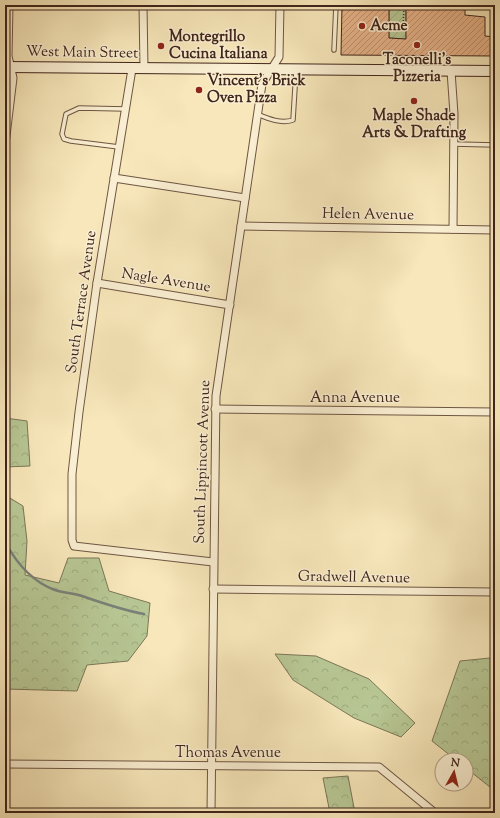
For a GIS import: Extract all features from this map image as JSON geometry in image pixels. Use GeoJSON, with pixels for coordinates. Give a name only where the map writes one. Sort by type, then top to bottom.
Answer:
{"type":"FeatureCollection","features":[{"type":"Feature","properties":{"kind":"main road","name":"West Main Street"},"geometry":{"type":"LineString","coordinates":[[8,68],[495,71]]}},
{"type":"Feature","properties":{"kind":"street"},"geometry":{"type":"LineString","coordinates":[[5,144],[13,78],[8,68],[9,5]]}},
{"type":"Feature","properties":{"kind":"street"},"geometry":{"type":"LineString","coordinates":[[144,5],[144,69]]}},
{"type":"Feature","properties":{"kind":"street","name":"South Lippincott Avenue"},"geometry":{"type":"LineString","coordinates":[[211,813],[215,410],[220,364],[263,81],[279,57],[280,5]]}},
{"type":"Feature","properties":{"kind":"street","name":"South Terrace Avenue"},"geometry":{"type":"LineString","coordinates":[[132,69],[97,283],[72,474],[72,540],[74,546],[214,562]]}},
{"type":"Feature","properties":{"kind":"street"},"geometry":{"type":"LineString","coordinates":[[451,71],[454,107],[453,229]]}},
{"type":"Feature","properties":{"kind":"street"},"geometry":{"type":"LineString","coordinates":[[114,178],[245,198]]}},
{"type":"Feature","properties":{"kind":"street","name":"Helen Avenue"},"geometry":{"type":"LineString","coordinates":[[242,226],[495,230]]}},
{"type":"Feature","properties":{"kind":"street","name":"Nagle Avenue"},"geometry":{"type":"LineString","coordinates":[[97,283],[230,305]]}},
{"type":"Feature","properties":{"kind":"street","name":"Anna Avenue"},"geometry":{"type":"LineString","coordinates":[[215,410],[495,412]]}},
{"type":"Feature","properties":{"kind":"street","name":"Gradwell Avenue"},"geometry":{"type":"LineString","coordinates":[[214,589],[495,592]]}},
{"type":"Feature","properties":{"kind":"street","name":"Thomas Avenue"},"geometry":{"type":"LineString","coordinates":[[5,764],[212,767],[379,767],[435,813]]}},
{"type":"Feature","properties":{"kind":"lane"},"geometry":{"type":"LineString","coordinates":[[334,50],[336,5]]}},
{"type":"Feature","properties":{"kind":"lane"},"geometry":{"type":"LineString","coordinates":[[258,114],[270,120],[288,122],[293,120],[295,117],[296,70]]}},
{"type":"Feature","properties":{"kind":"lane"},"geometry":{"type":"LineString","coordinates":[[120,147],[71,141],[64,139],[62,134],[66,114],[79,108],[126,109]]}},
{"type":"Feature","properties":{"kind":"lane"},"geometry":{"type":"LineString","coordinates":[[453,144],[495,145]]}},
{"type":"Feature","properties":{"kind":"path"},"geometry":{"type":"LineString","coordinates":[[403,30],[404,5]]}},
{"type":"Feature","properties":{"kind":"green space"},"geometry":{"type":"Polygon","coordinates":[[[389,5],[406,5],[406,39],[389,38],[389,5]]]}},
{"type":"Feature","properties":{"kind":"green space"},"geometry":{"type":"Polygon","coordinates":[[[5,418],[27,421],[30,466],[5,467],[5,418]]]}},
{"type":"Feature","properties":{"kind":"green space"},"geometry":{"type":"Polygon","coordinates":[[[5,495],[23,506],[27,541],[25,575],[59,583],[68,558],[99,558],[109,591],[150,603],[147,636],[128,661],[87,665],[77,691],[5,689],[5,495]]]}},
{"type":"Feature","properties":{"kind":"green space"},"geometry":{"type":"Polygon","coordinates":[[[275,654],[316,656],[369,679],[415,723],[401,737],[354,718],[293,680],[275,654]]]}},
{"type":"Feature","properties":{"kind":"green space"},"geometry":{"type":"Polygon","coordinates":[[[490,658],[495,673],[495,791],[474,774],[474,752],[446,752],[432,741],[460,661],[490,658]]]}},
{"type":"Feature","properties":{"kind":"green space"},"geometry":{"type":"Polygon","coordinates":[[[348,776],[355,813],[330,813],[323,778],[348,776]]]}},
{"type":"Feature","properties":{"kind":"building"},"geometry":{"type":"Polygon","coordinates":[[[342,5],[389,5],[389,38],[406,39],[406,5],[428,5],[428,8],[454,8],[453,5],[465,5],[465,15],[485,17],[485,36],[495,37],[495,56],[341,55],[342,5]]]}},
{"type":"Feature","properties":{"kind":"waterway"},"geometry":{"type":"LineString","coordinates":[[5,542],[14,557],[32,577],[39,582],[58,591],[79,595],[144,614]]}},
{"type":"Feature","properties":{"kind":"place","name":"Acme"},"geometry":{"type":"Point","coordinates":[362,26]}},
{"type":"Feature","properties":{"kind":"place","name":"Taconelli's Pizzeria"},"geometry":{"type":"Point","coordinates":[417,45]}},
{"type":"Feature","properties":{"kind":"place","name":"Montegrillo Cucina Italiana"},"geometry":{"type":"Point","coordinates":[161,46]}},
{"type":"Feature","properties":{"kind":"place","name":"Vincent's Brick Oven Pizza"},"geometry":{"type":"Point","coordinates":[199,90]}},
{"type":"Feature","properties":{"kind":"place","name":"Maple Shade Arts & Drafting"},"geometry":{"type":"Point","coordinates":[414,101]}}]}
